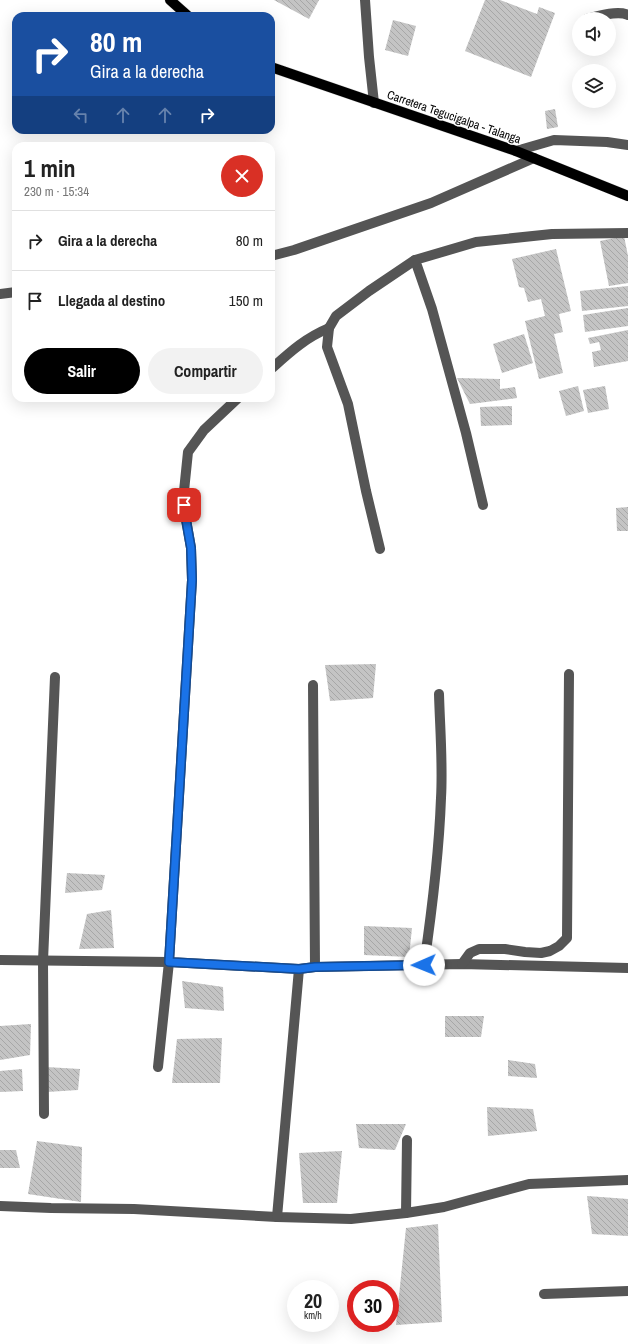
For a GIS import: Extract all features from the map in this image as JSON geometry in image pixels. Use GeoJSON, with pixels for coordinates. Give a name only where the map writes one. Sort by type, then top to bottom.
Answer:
{"type":"FeatureCollection","features":[{"type":"Feature","properties":{"kind":"main road"},"geometry":{"type":"LineString","coordinates":[[170,0],[184,12]]}},
{"type":"Feature","properties":{"kind":"main road","name":"Carretera Tegucigalpa - Talanga"},"geometry":{"type":"LineString","coordinates":[[275,68],[516,151],[628,196]]}},
{"type":"Feature","properties":{"kind":"street"},"geometry":{"type":"LineString","coordinates":[[365,0],[374,103]]}},
{"type":"Feature","properties":{"kind":"street"},"geometry":{"type":"LineString","coordinates":[[616,14],[625,14],[628,16]]}},
{"type":"Feature","properties":{"kind":"street"},"geometry":{"type":"LineString","coordinates":[[516,151],[554,140],[607,142],[628,145]]}},
{"type":"Feature","properties":{"kind":"street"},"geometry":{"type":"LineString","coordinates":[[275,255],[294,250],[431,202],[534,158]]}},
{"type":"Feature","properties":{"kind":"street"},"geometry":{"type":"LineString","coordinates":[[380,548],[366,492],[348,404],[327,347],[329,328],[336,316],[369,291],[415,260],[476,242],[552,234],[628,233]]}},
{"type":"Feature","properties":{"kind":"street"},"geometry":{"type":"LineString","coordinates":[[415,260],[432,309],[466,433],[482,505]]}},
{"type":"Feature","properties":{"kind":"street"},"geometry":{"type":"LineString","coordinates":[[0,294],[12,292]]}},
{"type":"Feature","properties":{"kind":"street"},"geometry":{"type":"LineString","coordinates":[[275,365],[298,345],[313,335],[329,328]]}},
{"type":"Feature","properties":{"kind":"street"},"geometry":{"type":"LineString","coordinates":[[158,1066],[169,962],[192,580],[191,548],[186,520],[184,491],[188,452],[204,430],[234,402]]}},
{"type":"Feature","properties":{"kind":"street"},"geometry":{"type":"LineString","coordinates":[[462,964],[470,953],[479,950],[505,949],[540,953],[550,951],[559,946],[567,938],[569,674]]}},
{"type":"Feature","properties":{"kind":"street"},"geometry":{"type":"LineString","coordinates":[[44,1114],[43,961],[55,677]]}},
{"type":"Feature","properties":{"kind":"street"},"geometry":{"type":"LineString","coordinates":[[313,685],[315,967]]}},
{"type":"Feature","properties":{"kind":"street"},"geometry":{"type":"LineString","coordinates":[[424,965],[438,865],[442,796],[439,694]]}},
{"type":"Feature","properties":{"kind":"street"},"geometry":{"type":"LineString","coordinates":[[0,960],[169,962],[299,969],[315,967],[462,964],[628,968]]}},
{"type":"Feature","properties":{"kind":"street"},"geometry":{"type":"LineString","coordinates":[[277,1217],[299,969]]}},
{"type":"Feature","properties":{"kind":"street"},"geometry":{"type":"LineString","coordinates":[[406,1140],[406,1213]]}},
{"type":"Feature","properties":{"kind":"street"},"geometry":{"type":"LineString","coordinates":[[0,1206],[134,1209],[277,1217],[351,1219],[444,1207],[529,1184],[628,1180]]}},
{"type":"Feature","properties":{"kind":"street"},"geometry":{"type":"LineString","coordinates":[[544,1294],[628,1291]]}},
{"type":"Feature","properties":{"kind":"building"},"geometry":{"type":"Polygon","coordinates":[[[274,0],[319,0],[309,19],[274,0]]]}},
{"type":"Feature","properties":{"kind":"building"},"geometry":{"type":"Polygon","coordinates":[[[485,0],[500,0],[537,14],[539,7],[555,13],[531,77],[465,51],[485,0]]]}},
{"type":"Feature","properties":{"kind":"building"},"geometry":{"type":"Polygon","coordinates":[[[393,20],[416,26],[408,56],[385,50],[393,20]]]}},
{"type":"Feature","properties":{"kind":"building"},"geometry":{"type":"Polygon","coordinates":[[[555,109],[558,127],[547,129],[545,111],[555,109]]]}},
{"type":"Feature","properties":{"kind":"building"},"geometry":{"type":"Polygon","coordinates":[[[624,236],[628,256],[628,283],[609,286],[600,241],[624,236]]]}},
{"type":"Feature","properties":{"kind":"building"},"geometry":{"type":"Polygon","coordinates":[[[556,249],[571,311],[559,314],[563,332],[554,334],[563,373],[539,379],[525,321],[545,316],[541,299],[528,302],[524,288],[519,287],[512,259],[556,249]]]}},
{"type":"Feature","properties":{"kind":"building"},"geometry":{"type":"Polygon","coordinates":[[[628,286],[628,306],[582,311],[580,291],[628,286]]]}},
{"type":"Feature","properties":{"kind":"building"},"geometry":{"type":"Polygon","coordinates":[[[628,308],[628,326],[585,332],[583,315],[628,308]]]}},
{"type":"Feature","properties":{"kind":"building"},"geometry":{"type":"Polygon","coordinates":[[[628,330],[628,361],[594,367],[592,352],[601,350],[599,342],[590,344],[588,338],[628,330]]]}},
{"type":"Feature","properties":{"kind":"building"},"geometry":{"type":"Polygon","coordinates":[[[524,334],[533,363],[502,373],[493,344],[524,334]]]}},
{"type":"Feature","properties":{"kind":"building"},"geometry":{"type":"Polygon","coordinates":[[[457,378],[500,379],[500,389],[515,387],[517,398],[470,404],[457,378]]]}},
{"type":"Feature","properties":{"kind":"building"},"geometry":{"type":"Polygon","coordinates":[[[578,386],[584,411],[566,416],[559,391],[578,386]]]}},
{"type":"Feature","properties":{"kind":"building"},"geometry":{"type":"Polygon","coordinates":[[[605,386],[609,409],[588,413],[583,390],[605,386]]]}},
{"type":"Feature","properties":{"kind":"building"},"geometry":{"type":"Polygon","coordinates":[[[512,406],[512,425],[481,426],[480,407],[512,406]]]}},
{"type":"Feature","properties":{"kind":"building"},"geometry":{"type":"Polygon","coordinates":[[[628,507],[628,531],[617,531],[616,508],[628,507]]]}},
{"type":"Feature","properties":{"kind":"building"},"geometry":{"type":"Polygon","coordinates":[[[376,664],[373,698],[330,701],[325,665],[376,664]]]}},
{"type":"Feature","properties":{"kind":"building"},"geometry":{"type":"Polygon","coordinates":[[[67,873],[105,875],[102,890],[65,893],[67,873]]]}},
{"type":"Feature","properties":{"kind":"building"},"geometry":{"type":"Polygon","coordinates":[[[111,910],[114,948],[79,949],[87,914],[111,910]]]}},
{"type":"Feature","properties":{"kind":"building"},"geometry":{"type":"Polygon","coordinates":[[[364,926],[412,928],[409,957],[364,955],[364,926]]]}},
{"type":"Feature","properties":{"kind":"building"},"geometry":{"type":"Polygon","coordinates":[[[182,981],[223,987],[224,1011],[185,1008],[182,981]]]}},
{"type":"Feature","properties":{"kind":"building"},"geometry":{"type":"Polygon","coordinates":[[[445,1016],[484,1016],[481,1037],[445,1037],[445,1016]]]}},
{"type":"Feature","properties":{"kind":"building"},"geometry":{"type":"Polygon","coordinates":[[[31,1024],[30,1055],[0,1060],[0,1026],[31,1024]]]}},
{"type":"Feature","properties":{"kind":"building"},"geometry":{"type":"Polygon","coordinates":[[[222,1038],[220,1083],[172,1083],[177,1039],[222,1038]]]}},
{"type":"Feature","properties":{"kind":"building"},"geometry":{"type":"Polygon","coordinates":[[[508,1060],[535,1064],[537,1078],[508,1076],[508,1060]]]}},
{"type":"Feature","properties":{"kind":"building"},"geometry":{"type":"Polygon","coordinates":[[[46,1067],[80,1069],[78,1090],[47,1092],[46,1067]]]}},
{"type":"Feature","properties":{"kind":"building"},"geometry":{"type":"Polygon","coordinates":[[[22,1069],[23,1091],[0,1092],[0,1071],[22,1069]]]}},
{"type":"Feature","properties":{"kind":"building"},"geometry":{"type":"Polygon","coordinates":[[[487,1107],[533,1109],[537,1131],[488,1136],[487,1107]]]}},
{"type":"Feature","properties":{"kind":"building"},"geometry":{"type":"Polygon","coordinates":[[[356,1124],[406,1124],[395,1150],[359,1148],[356,1124]]]}},
{"type":"Feature","properties":{"kind":"building"},"geometry":{"type":"Polygon","coordinates":[[[37,1141],[82,1147],[81,1202],[28,1194],[37,1141]]]}},
{"type":"Feature","properties":{"kind":"building"},"geometry":{"type":"Polygon","coordinates":[[[0,1150],[16,1150],[20,1168],[0,1168],[0,1150]]]}},
{"type":"Feature","properties":{"kind":"building"},"geometry":{"type":"Polygon","coordinates":[[[342,1151],[337,1203],[303,1203],[299,1153],[342,1151]]]}},
{"type":"Feature","properties":{"kind":"building"},"geometry":{"type":"Polygon","coordinates":[[[587,1196],[628,1199],[628,1236],[592,1234],[587,1196]]]}},
{"type":"Feature","properties":{"kind":"building"},"geometry":{"type":"Polygon","coordinates":[[[438,1224],[442,1322],[399,1325],[399,1296],[406,1228],[438,1224]]]}},
{"type":"Feature","properties":{"kind":"route"},"geometry":{"type":"LineString","coordinates":[[184,505],[191,548],[192,580],[169,962],[299,969],[315,967],[424,965]]}}]}
